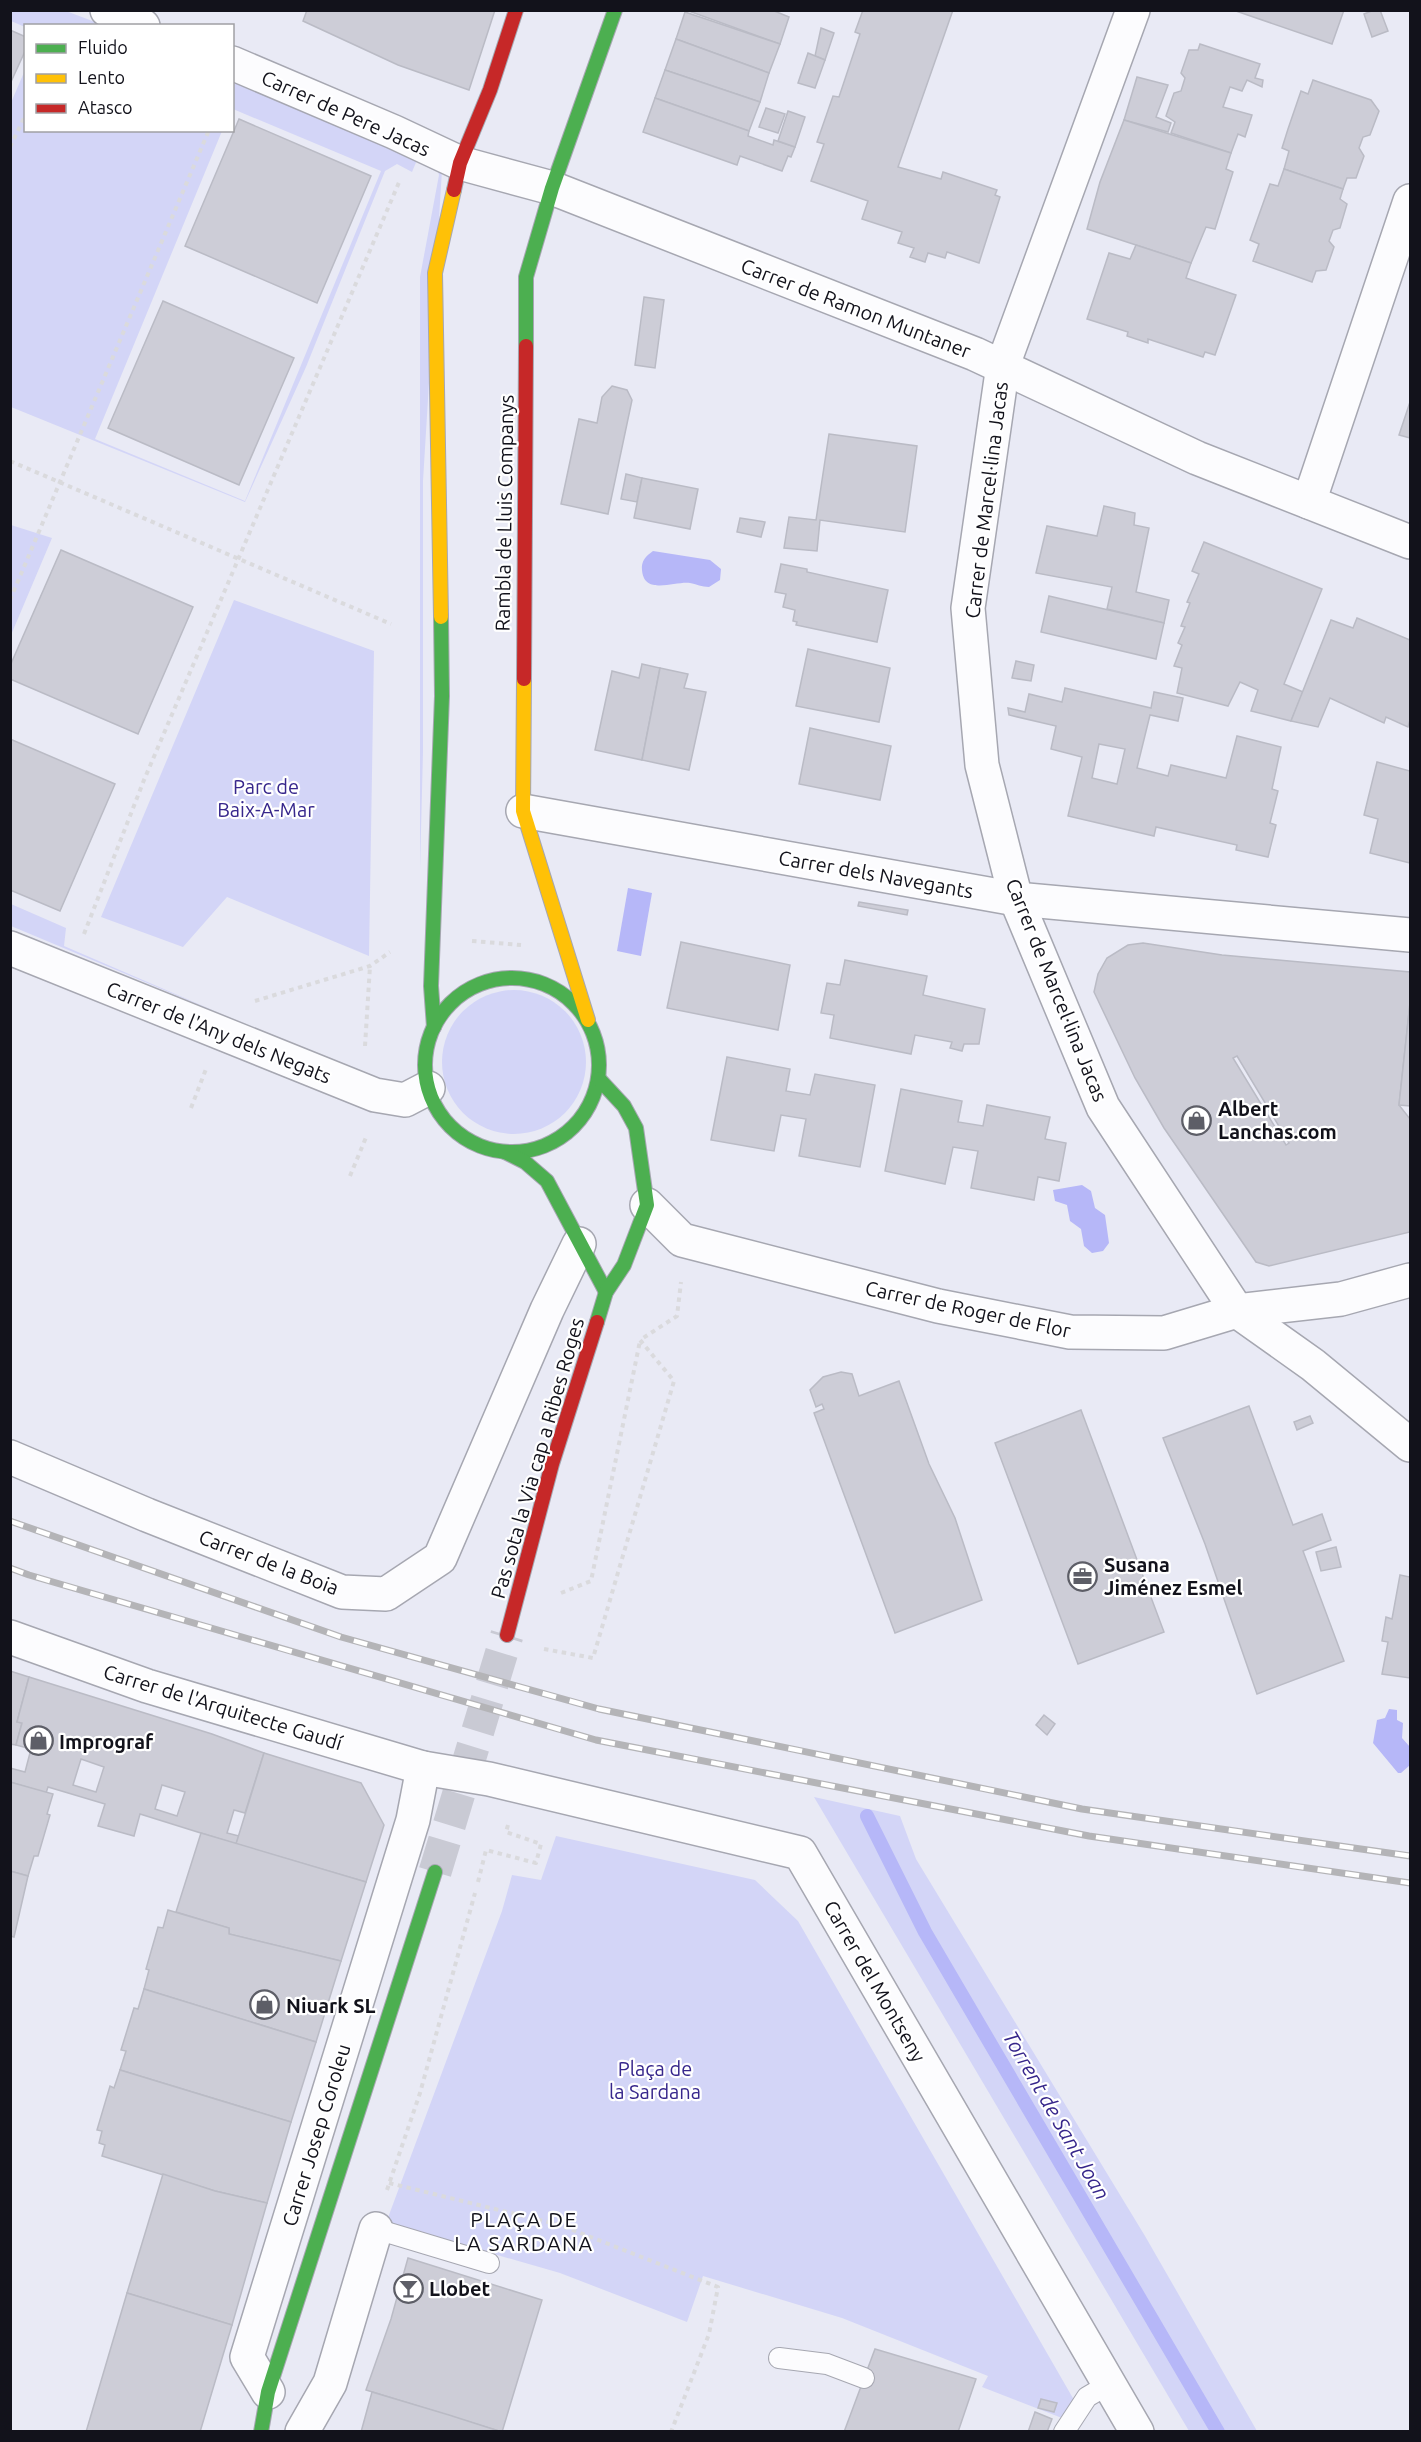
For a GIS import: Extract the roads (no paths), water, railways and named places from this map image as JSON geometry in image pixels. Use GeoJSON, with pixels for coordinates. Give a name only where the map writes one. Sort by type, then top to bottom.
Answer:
{"type":"FeatureCollection","features":[{"type":"Feature","properties":{"kind":"street"},"geometry":{"type":"LineString","coordinates":[[107,10],[138,24]]}},
{"type":"Feature","properties":{"kind":"street"},"geometry":{"type":"LineString","coordinates":[[434,1027],[431,986],[441,696],[435,273],[460,163],[490,90],[516,10]]}},
{"type":"Feature","properties":{"kind":"street","name":"Rambla de Lluis Companys"},"geometry":{"type":"LineString","coordinates":[[588,1020],[523,812],[526,277],[552,188],[615,10]]}},
{"type":"Feature","properties":{"kind":"street","name":"Carrer de Marcel·lina Jacas"},"geometry":{"type":"LineString","coordinates":[[1133,10],[1003,366],[968,608],[982,765],[1016,900],[1102,1107],[1237,1311]]}},
{"type":"Feature","properties":{"kind":"street","name":"Carrer de Pere Jacas"},"geometry":{"type":"LineString","coordinates":[[234,64],[394,132],[460,163]]}},
{"type":"Feature","properties":{"kind":"street","name":"Carrer de Ramon Muntaner"},"geometry":{"type":"LineString","coordinates":[[460,163],[552,188],[1003,366],[1197,458],[1410,542]]}},
{"type":"Feature","properties":{"kind":"street"},"geometry":{"type":"LineString","coordinates":[[1309,502],[1410,201]]}},
{"type":"Feature","properties":{"kind":"street","name":"Carrer dels Navegants"},"geometry":{"type":"LineString","coordinates":[[523,812],[1016,900],[1410,935]]}},
{"type":"Feature","properties":{"kind":"street","name":"Carrer de l'Any dels Negats"},"geometry":{"type":"LineString","coordinates":[[10,948],[375,1095],[405,1100],[428,1088]]}},
{"type":"Feature","properties":{"kind":"street"},"geometry":{"type":"LineString","coordinates":[[505,1152],[537,1149],[567,1134],[588,1109],[599,1079],[599,1059],[588,1020],[570,1000],[548,986],[522,979],[495,980],[470,989],[449,1005],[434,1027],[427,1047],[425,1067],[428,1088],[437,1108],[449,1125],[465,1138],[485,1148],[505,1152],[525,1162],[547,1181],[606,1292],[624,1265],[646,1205],[636,1128],[624,1106],[599,1079]]}},
{"type":"Feature","properties":{"kind":"street","name":"Carrer de Roger de Flor"},"geometry":{"type":"LineString","coordinates":[[646,1205],[682,1240],[938,1306],[1070,1332],[1164,1333],[1237,1311],[1341,1299],[1410,1280]]}},
{"type":"Feature","properties":{"kind":"street","name":"Carrer de la Boia"},"geometry":{"type":"LineString","coordinates":[[10,1457],[147,1515],[342,1592],[386,1594],[440,1558],[547,1310],[579,1244]]}},
{"type":"Feature","properties":{"kind":"street","name":"Pas sota la Via cap a Ribes Roges"},"geometry":{"type":"LineString","coordinates":[[507,1635],[552,1464],[606,1292]]}},
{"type":"Feature","properties":{"kind":"street"},"geometry":{"type":"LineString","coordinates":[[1237,1311],[1313,1365],[1410,1445]]}},
{"type":"Feature","properties":{"kind":"street","name":"Carrer de l'Arquitecte Gaudí"},"geometry":{"type":"LineString","coordinates":[[10,1637],[147,1686],[430,1769]]}},
{"type":"Feature","properties":{"kind":"street","name":"Carrer del Montseny"},"geometry":{"type":"LineString","coordinates":[[430,1769],[489,1779],[800,1853],[1137,2432]]}},
{"type":"Feature","properties":{"kind":"street","name":"Carrer Josep Coroleu"},"geometry":{"type":"LineString","coordinates":[[268,2392],[247,2357],[430,1769]]}},
{"type":"Feature","properties":{"kind":"street","name":"Carrer Josep Coroleu"},"geometry":{"type":"LineString","coordinates":[[261,2432],[268,2392],[435,1872]]}},
{"type":"Feature","properties":{"kind":"street"},"geometry":{"type":"LineString","coordinates":[[302,2432],[330,2383],[376,2229]]}},
{"type":"Feature","properties":{"kind":"lane"},"geometry":{"type":"LineString","coordinates":[[376,2229],[489,2263]]}},
{"type":"Feature","properties":{"kind":"lane"},"geometry":{"type":"LineString","coordinates":[[779,2358],[826,2364],[864,2378]]}},
{"type":"Feature","properties":{"kind":"lane"},"geometry":{"type":"LineString","coordinates":[[1064,2432],[1087,2397],[1110,2384]]}},
{"type":"Feature","properties":{"kind":"water"},"geometry":{"type":"Polygon","coordinates":[[[653,551],[710,560],[721,569],[720,580],[709,587],[690,583],[661,586],[648,583],[644,578],[642,564],[653,551]]]}},
{"type":"Feature","properties":{"kind":"water"},"geometry":{"type":"Polygon","coordinates":[[[628,888],[652,893],[641,956],[617,951],[628,888]]]}},
{"type":"Feature","properties":{"kind":"water"},"geometry":{"type":"Polygon","coordinates":[[[1082,1185],[1091,1191],[1095,1208],[1105,1215],[1109,1243],[1103,1251],[1092,1253],[1084,1246],[1081,1229],[1070,1221],[1067,1205],[1055,1201],[1053,1190],[1082,1185]]]}},
{"type":"Feature","properties":{"kind":"water"},"geometry":{"type":"Polygon","coordinates":[[[1389,1709],[1397,1710],[1397,1720],[1403,1723],[1402,1738],[1410,1747],[1410,1765],[1401,1773],[1398,1773],[1373,1743],[1377,1720],[1385,1718],[1389,1709]]]}},
{"type":"Feature","properties":{"kind":"waterway","name":"Torrent de Sant Joan"},"geometry":{"type":"LineString","coordinates":[[867,1816],[925,1932],[1218,2432]]}},
{"type":"Feature","properties":{"kind":"tunnel"},"geometry":{"type":"LineString","coordinates":[[435,1872],[507,1635]]}},
{"type":"Feature","properties":{"kind":"railway"},"geometry":{"type":"LineString","coordinates":[[10,1521],[341,1637],[599,1709],[1082,1809],[1410,1856]]}},
{"type":"Feature","properties":{"kind":"railway"},"geometry":{"type":"LineString","coordinates":[[10,1568],[596,1740],[1089,1836],[1410,1883]]}},
{"type":"Feature","properties":{"kind":"place","name":"Albert Lanchas.com"},"geometry":{"type":"Point","coordinates":[1197,1120]}},
{"type":"Feature","properties":{"kind":"place","name":"Susana Jiménez Esmel"},"geometry":{"type":"Point","coordinates":[1083,1576]}},
{"type":"Feature","properties":{"kind":"place","name":"Imprograf"},"geometry":{"type":"Point","coordinates":[38,1741]}},
{"type":"Feature","properties":{"kind":"place","name":"Niuark SL"},"geometry":{"type":"Point","coordinates":[265,2005]}},
{"type":"Feature","properties":{"kind":"place","name":"Llobet"},"geometry":{"type":"Point","coordinates":[408,2288]}},
{"type":"Feature","properties":{"kind":"district","name":"PLAÇA DE LA SARDANA"},"geometry":{"type":"Point","coordinates":[524,2231]}},
{"type":"Feature","properties":{"kind":"park label","name":"Parc de Baix-A-Mar"},"geometry":{"type":"Point","coordinates":[266,798]}},
{"type":"Feature","properties":{"kind":"park label","name":"Plaça de la Sardana"},"geometry":{"type":"Point","coordinates":[655,2080]}}]}
